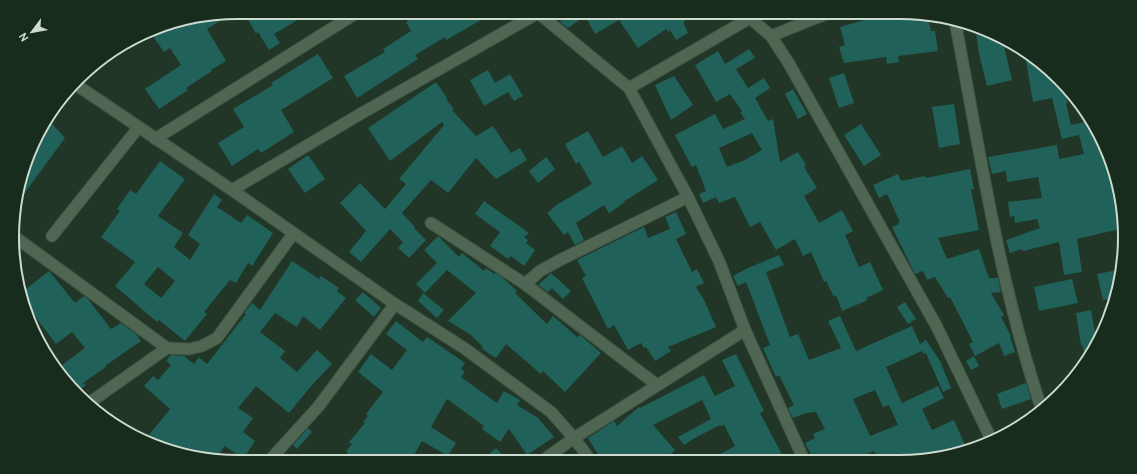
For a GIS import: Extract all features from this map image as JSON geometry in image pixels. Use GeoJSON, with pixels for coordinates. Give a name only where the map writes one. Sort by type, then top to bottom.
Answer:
{"type":"FeatureCollection","features":[{"type":"Feature","properties":{"kind":"street"},"geometry":{"type":"LineString","coordinates":[[155,139],[347,19]]}},
{"type":"Feature","properties":{"kind":"street"},"geometry":{"type":"LineString","coordinates":[[232,190],[526,19]]}},
{"type":"Feature","properties":{"kind":"street"},"geometry":{"type":"LineString","coordinates":[[546,19],[629,88],[688,197],[719,261],[745,330],[802,455]]}},
{"type":"Feature","properties":{"kind":"street"},"geometry":{"type":"LineString","coordinates":[[629,88],[741,19]]}},
{"type":"Feature","properties":{"kind":"street"},"geometry":{"type":"LineString","coordinates":[[752,19],[771,36],[788,62],[937,327],[989,436]]}},
{"type":"Feature","properties":{"kind":"street"},"geometry":{"type":"LineString","coordinates":[[771,36],[814,19]]}},
{"type":"Feature","properties":{"kind":"street"},"geometry":{"type":"LineString","coordinates":[[956,26],[1009,298],[1028,370],[1040,404]]}},
{"type":"Feature","properties":{"kind":"street"},"geometry":{"type":"LineString","coordinates":[[79,87],[232,190],[395,304],[464,348],[552,412],[587,455]]}},
{"type":"Feature","properties":{"kind":"street"},"geometry":{"type":"LineString","coordinates":[[52,236],[138,128]]}},
{"type":"Feature","properties":{"kind":"street"},"geometry":{"type":"LineString","coordinates":[[525,284],[540,271],[560,260],[688,197]]}},
{"type":"Feature","properties":{"kind":"street"},"geometry":{"type":"LineString","coordinates":[[432,223],[525,284],[657,385]]}},
{"type":"Feature","properties":{"kind":"street"},"geometry":{"type":"LineString","coordinates":[[19,240],[167,348],[189,349],[202,346],[217,338],[293,234]]}},
{"type":"Feature","properties":{"kind":"street"},"geometry":{"type":"LineString","coordinates":[[274,455],[318,407],[395,304]]}},
{"type":"Feature","properties":{"kind":"street"},"geometry":{"type":"LineString","coordinates":[[550,455],[574,438],[745,330]]}},
{"type":"Feature","properties":{"kind":"street"},"geometry":{"type":"LineString","coordinates":[[93,401],[167,348]]}},
{"type":"Feature","properties":{"kind":"building"},"geometry":{"type":"Polygon","coordinates":[[[223,19],[207,29],[226,61],[186,88],[188,90],[159,109],[145,89],[181,65],[170,48],[164,52],[153,36],[181,26],[223,19]]]}},
{"type":"Feature","properties":{"kind":"building"},"geometry":{"type":"Polygon","coordinates":[[[248,19],[299,19],[274,34],[280,43],[269,50],[258,32],[256,34],[248,19]]]}},
{"type":"Feature","properties":{"kind":"building"},"geometry":{"type":"Polygon","coordinates":[[[412,19],[483,19],[446,40],[445,37],[415,55],[418,59],[357,98],[344,76],[385,52],[383,49],[411,31],[406,22],[412,19]]]}},
{"type":"Feature","properties":{"kind":"building"},"geometry":{"type":"Polygon","coordinates":[[[563,19],[581,19],[568,28],[560,22],[563,19]]]}},
{"type":"Feature","properties":{"kind":"building"},"geometry":{"type":"Polygon","coordinates":[[[587,19],[684,19],[685,21],[683,22],[688,33],[676,40],[670,30],[668,32],[666,29],[638,48],[619,20],[595,34],[587,19]]]}},
{"type":"Feature","properties":{"kind":"building"},"geometry":{"type":"Polygon","coordinates":[[[914,19],[929,21],[931,31],[935,31],[938,51],[898,56],[899,62],[887,64],[886,57],[844,63],[839,47],[845,45],[840,27],[864,20],[914,19]]]}},
{"type":"Feature","properties":{"kind":"building"},"geometry":{"type":"Polygon","coordinates":[[[976,33],[1004,45],[1012,80],[987,86],[979,54],[976,33]]]}},
{"type":"Feature","properties":{"kind":"building"},"geometry":{"type":"Polygon","coordinates":[[[749,49],[755,58],[736,69],[748,88],[764,78],[770,88],[755,98],[768,121],[773,119],[780,162],[798,152],[806,165],[804,167],[817,188],[804,196],[819,223],[842,210],[853,231],[845,235],[859,267],[870,262],[883,290],[866,298],[868,300],[842,311],[836,295],[834,297],[826,281],[824,282],[811,252],[803,256],[795,239],[776,250],[760,222],[750,227],[735,197],[719,203],[716,197],[703,203],[699,194],[706,191],[696,165],[692,167],[675,135],[715,114],[723,129],[745,119],[740,112],[742,111],[730,94],[716,102],[695,65],[718,51],[725,64],[749,49]],[[752,133],[719,148],[727,167],[745,160],[762,150],[752,133]]]}},
{"type":"Feature","properties":{"kind":"building"},"geometry":{"type":"Polygon","coordinates":[[[318,54],[333,78],[281,110],[294,132],[261,153],[258,149],[232,166],[218,143],[244,127],[233,109],[273,85],[271,83],[318,54]]]}},
{"type":"Feature","properties":{"kind":"building"},"geometry":{"type":"Polygon","coordinates":[[[1026,59],[1044,73],[1066,96],[1068,103],[1066,103],[1071,125],[1085,122],[1096,141],[1111,181],[1118,229],[1077,239],[1082,272],[1064,275],[1059,242],[1023,251],[1022,249],[1010,253],[1006,240],[1040,228],[1037,219],[1015,223],[1014,216],[1010,217],[1008,202],[1042,198],[1038,177],[1007,182],[1006,171],[992,174],[988,157],[1057,145],[1059,159],[1084,154],[1079,135],[1062,139],[1052,98],[1033,102],[1026,59]]]}},
{"type":"Feature","properties":{"kind":"building"},"geometry":{"type":"Polygon","coordinates":[[[488,70],[495,83],[510,74],[523,96],[514,101],[508,92],[484,106],[470,80],[488,70]]]}},
{"type":"Feature","properties":{"kind":"building"},"geometry":{"type":"Polygon","coordinates":[[[844,73],[854,103],[839,108],[829,78],[844,73]]]}},
{"type":"Feature","properties":{"kind":"building"},"geometry":{"type":"Polygon","coordinates":[[[674,76],[693,105],[671,120],[655,85],[674,76]]]}},
{"type":"Feature","properties":{"kind":"building"},"geometry":{"type":"Polygon","coordinates":[[[436,82],[454,109],[452,110],[476,136],[493,126],[511,153],[520,148],[527,160],[496,179],[476,158],[448,193],[431,180],[402,213],[426,240],[409,258],[398,248],[403,242],[390,229],[361,262],[349,252],[366,231],[340,203],[360,183],[385,209],[406,184],[399,179],[444,125],[442,122],[390,161],[368,128],[436,82]]]}},
{"type":"Feature","properties":{"kind":"building"},"geometry":{"type":"Polygon","coordinates":[[[793,89],[807,114],[798,119],[785,94],[793,89]]]}},
{"type":"Feature","properties":{"kind":"building"},"geometry":{"type":"Polygon","coordinates":[[[954,104],[960,144],[939,148],[932,107],[954,104]]]}},
{"type":"Feature","properties":{"kind":"building"},"geometry":{"type":"Polygon","coordinates":[[[51,123],[65,138],[23,195],[26,181],[41,141],[51,123]]]}},
{"type":"Feature","properties":{"kind":"building"},"geometry":{"type":"Polygon","coordinates":[[[861,124],[881,155],[864,166],[844,135],[861,124]]]}},
{"type":"Feature","properties":{"kind":"building"},"geometry":{"type":"Polygon","coordinates":[[[588,131],[603,157],[622,146],[632,163],[642,156],[658,180],[623,202],[624,203],[609,213],[604,205],[576,223],[584,240],[575,245],[568,232],[564,235],[547,213],[558,204],[592,184],[579,162],[576,164],[565,144],[588,131]]]}},
{"type":"Feature","properties":{"kind":"building"},"geometry":{"type":"Polygon","coordinates":[[[308,155],[325,179],[305,193],[288,169],[308,155]]]}},
{"type":"Feature","properties":{"kind":"building"},"geometry":{"type":"Polygon","coordinates":[[[546,157],[555,169],[538,183],[529,171],[546,157]]]}},
{"type":"Feature","properties":{"kind":"building"},"geometry":{"type":"Polygon","coordinates":[[[160,161],[185,179],[158,216],[183,233],[174,247],[190,260],[200,244],[188,235],[214,194],[222,200],[217,207],[241,223],[247,215],[273,233],[252,266],[248,263],[236,283],[230,280],[204,312],[207,314],[185,341],[159,320],[157,322],[115,286],[135,262],[101,237],[120,211],[117,209],[130,190],[136,194],[160,161]],[[158,267],[144,284],[161,298],[175,281],[158,267]]]}},
{"type":"Feature","properties":{"kind":"building"},"geometry":{"type":"Polygon","coordinates":[[[970,169],[974,189],[971,189],[979,230],[938,238],[947,259],[979,249],[989,278],[998,278],[1001,292],[991,293],[1004,315],[1001,317],[1011,336],[1010,337],[1015,352],[1004,356],[999,343],[975,356],[969,344],[973,342],[950,297],[948,298],[935,277],[927,280],[923,271],[915,274],[892,227],[900,222],[887,194],[879,198],[873,185],[898,174],[901,181],[925,176],[926,178],[970,169]]]}},
{"type":"Feature","properties":{"kind":"building"},"geometry":{"type":"Polygon","coordinates":[[[484,201],[529,233],[524,237],[528,240],[526,243],[535,250],[524,266],[511,256],[508,259],[490,246],[500,232],[475,214],[484,201]]]}},
{"type":"Feature","properties":{"kind":"building"},"geometry":{"type":"Polygon","coordinates":[[[676,212],[686,234],[676,239],[692,272],[697,269],[704,283],[696,287],[704,300],[716,327],[668,347],[671,351],[655,361],[646,347],[644,348],[641,343],[628,350],[614,325],[608,329],[582,278],[586,276],[577,260],[644,227],[648,238],[670,229],[665,217],[676,212]]]}},
{"type":"Feature","properties":{"kind":"building"},"geometry":{"type":"Polygon","coordinates":[[[438,236],[459,257],[462,253],[484,271],[486,268],[494,274],[495,273],[502,277],[517,291],[515,293],[547,324],[553,316],[577,337],[580,335],[601,353],[565,392],[543,371],[541,374],[506,344],[496,358],[482,349],[483,347],[471,335],[448,321],[476,293],[447,270],[425,293],[416,284],[437,263],[424,250],[438,236]]]}},
{"type":"Feature","properties":{"kind":"building"},"geometry":{"type":"Polygon","coordinates":[[[779,255],[784,265],[766,272],[790,337],[798,334],[809,360],[841,348],[828,321],[840,316],[856,351],[912,326],[920,344],[926,340],[940,361],[951,388],[943,392],[926,353],[924,354],[922,351],[886,367],[902,403],[938,386],[944,398],[922,409],[932,430],[954,420],[965,445],[943,451],[914,455],[876,455],[874,451],[864,455],[811,455],[805,443],[815,438],[813,434],[825,429],[816,412],[806,413],[793,418],[788,408],[794,405],[779,375],[776,377],[763,348],[770,345],[746,282],[738,286],[733,276],[779,255]],[[875,390],[853,399],[870,436],[898,425],[889,405],[883,407],[875,390]]]}},
{"type":"Feature","properties":{"kind":"building"},"geometry":{"type":"Polygon","coordinates":[[[292,261],[319,279],[321,276],[339,288],[337,291],[346,298],[320,330],[303,316],[297,327],[275,313],[260,332],[285,351],[280,358],[297,372],[317,350],[332,364],[289,413],[256,386],[238,408],[253,418],[243,432],[255,441],[246,455],[237,455],[225,446],[219,454],[194,451],[181,448],[149,435],[170,409],[144,386],[153,376],[158,380],[171,365],[166,361],[171,355],[184,356],[194,364],[199,357],[207,364],[246,314],[244,313],[252,303],[260,310],[292,261]]]}},
{"type":"Feature","properties":{"kind":"building"},"geometry":{"type":"Polygon","coordinates":[[[49,271],[75,303],[84,296],[111,329],[121,323],[136,334],[141,341],[83,383],[86,385],[81,389],[61,366],[85,348],[72,332],[56,344],[34,315],[25,290],[49,271]]]}},
{"type":"Feature","properties":{"kind":"building"},"geometry":{"type":"Polygon","coordinates":[[[1115,271],[1109,299],[1103,300],[1097,274],[1115,271]]]}},
{"type":"Feature","properties":{"kind":"building"},"geometry":{"type":"Polygon","coordinates":[[[551,273],[571,291],[563,299],[552,288],[548,292],[538,285],[551,273]]]}},
{"type":"Feature","properties":{"kind":"building"},"geometry":{"type":"Polygon","coordinates":[[[1072,279],[1078,303],[1039,311],[1034,287],[1072,279]]]}},
{"type":"Feature","properties":{"kind":"building"},"geometry":{"type":"Polygon","coordinates":[[[363,292],[381,308],[374,317],[355,300],[363,292]]]}},
{"type":"Feature","properties":{"kind":"building"},"geometry":{"type":"Polygon","coordinates":[[[423,293],[444,310],[437,318],[418,301],[423,293]]]}},
{"type":"Feature","properties":{"kind":"building"},"geometry":{"type":"Polygon","coordinates":[[[905,302],[916,319],[908,324],[897,307],[905,302]]]}},
{"type":"Feature","properties":{"kind":"building"},"geometry":{"type":"Polygon","coordinates":[[[1091,310],[1095,334],[1084,353],[1081,345],[1076,313],[1091,310]]]}},
{"type":"Feature","properties":{"kind":"building"},"geometry":{"type":"Polygon","coordinates":[[[396,321],[423,342],[427,337],[465,363],[461,369],[465,372],[461,377],[497,403],[504,391],[520,400],[517,405],[538,418],[554,437],[527,455],[509,429],[500,442],[482,429],[484,426],[447,399],[431,427],[456,443],[449,455],[422,441],[414,455],[346,455],[348,452],[346,451],[352,444],[349,442],[365,423],[363,422],[368,416],[366,414],[383,392],[358,372],[371,354],[392,370],[407,350],[386,334],[396,321]]]}},
{"type":"Feature","properties":{"kind":"building"},"geometry":{"type":"Polygon","coordinates":[[[736,354],[764,411],[760,413],[782,455],[718,455],[735,446],[724,425],[720,425],[684,445],[678,437],[711,419],[702,400],[653,425],[675,450],[670,455],[598,455],[588,438],[614,421],[617,426],[639,407],[640,408],[704,375],[715,396],[735,386],[722,360],[736,354]]]}},
{"type":"Feature","properties":{"kind":"building"},"geometry":{"type":"Polygon","coordinates":[[[974,356],[979,366],[971,370],[966,361],[974,356]]]}},
{"type":"Feature","properties":{"kind":"building"},"geometry":{"type":"Polygon","coordinates":[[[1026,383],[1031,399],[1002,409],[997,394],[1026,383]]]}},
{"type":"Feature","properties":{"kind":"building"},"geometry":{"type":"Polygon","coordinates":[[[308,428],[312,432],[297,449],[293,445],[308,428]]]}},
{"type":"Feature","properties":{"kind":"building"},"geometry":{"type":"Polygon","coordinates":[[[496,448],[502,455],[488,455],[496,448]]]}}]}
